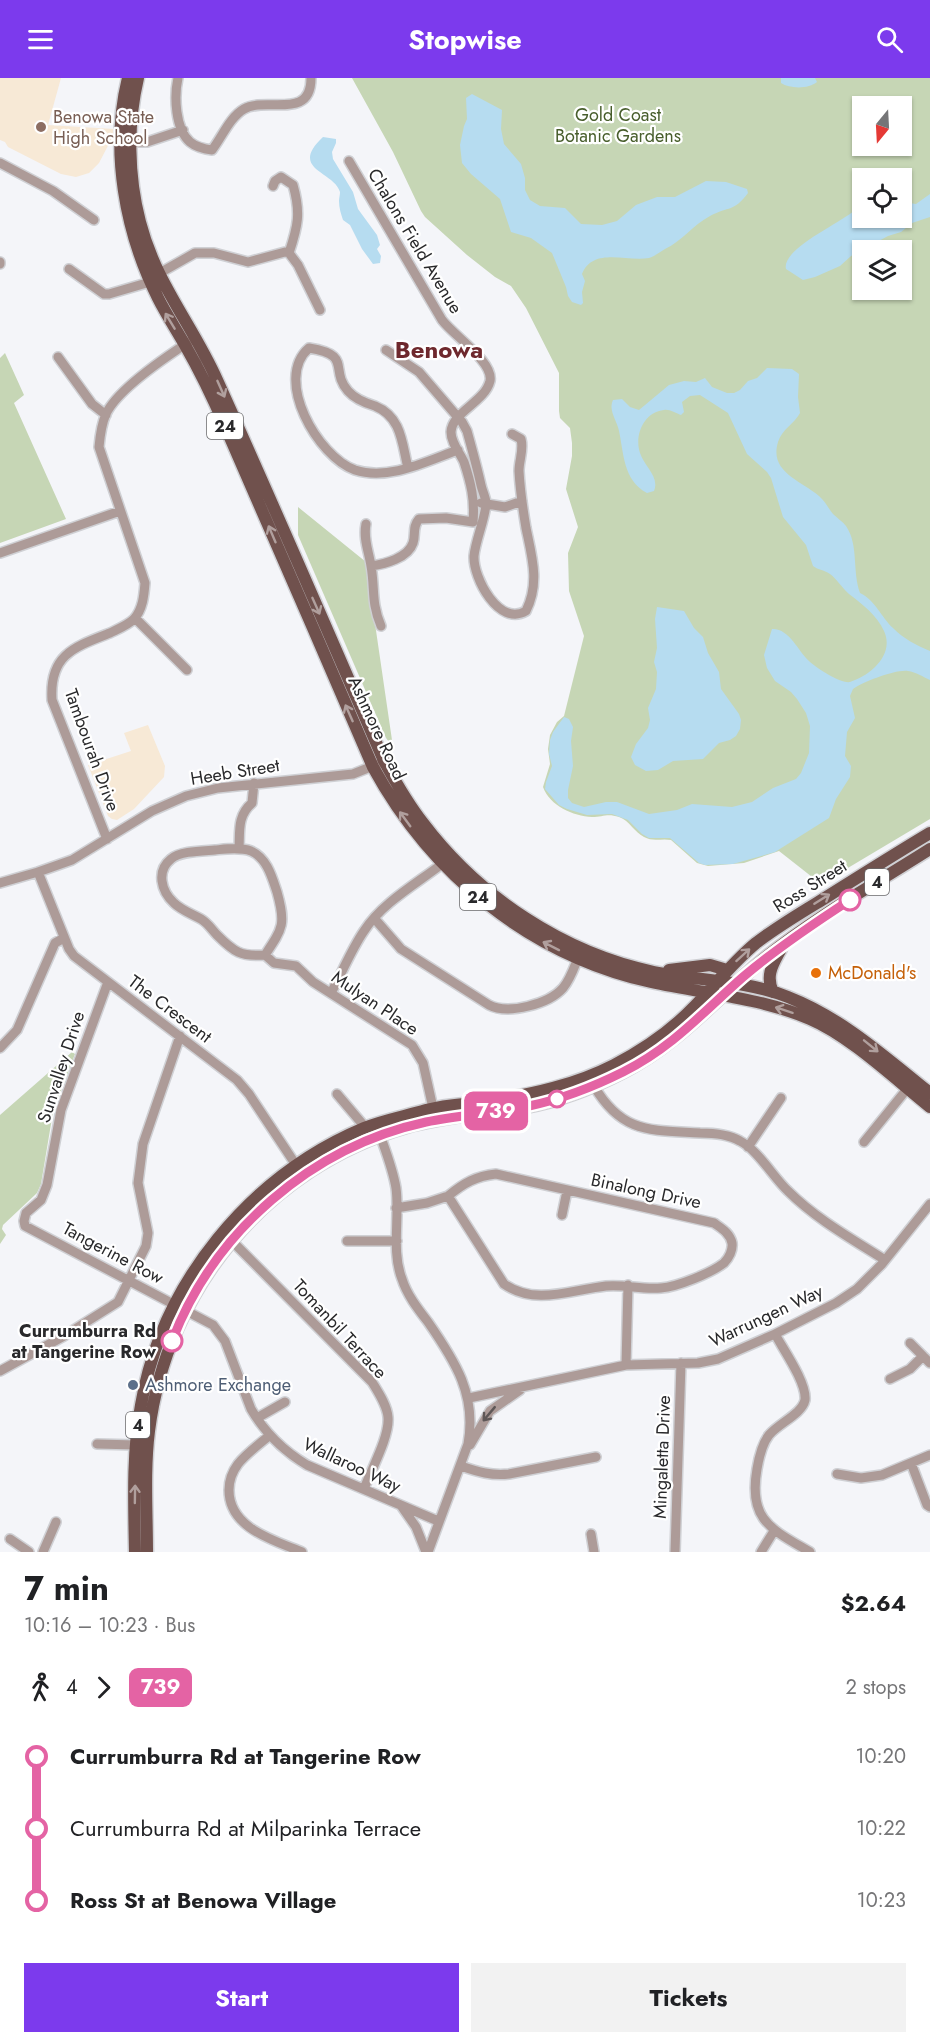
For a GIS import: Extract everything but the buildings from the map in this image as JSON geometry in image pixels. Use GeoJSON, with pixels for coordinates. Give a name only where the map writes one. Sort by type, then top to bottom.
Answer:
{"type":"FeatureCollection","features":[{"type":"Feature","properties":{"kind":"main road","name":"Ashmore Road"},"geometry":{"type":"LineString","coordinates":[[128,78],[121,123],[121,157],[124,192],[131,224],[166,313],[190,341],[216,404],[398,809],[414,832],[442,864],[480,899],[548,945],[632,977],[769,1005],[819,1023],[838,1034],[930,1107]]}},
{"type":"Feature","properties":{"kind":"main road","name":"Ashmore Road"},"geometry":{"type":"LineString","coordinates":[[138,78],[131,142],[133,186],[154,278]]}},
{"type":"Feature","properties":{"kind":"main road","name":"Ashmore Road"},"geometry":{"type":"LineString","coordinates":[[379,764],[423,824],[451,856],[506,905],[531,922],[571,944],[616,962],[653,972],[736,983],[773,992],[807,1005],[839,1022],[930,1093]]}},
{"type":"Feature","properties":{"kind":"main road","name":"Ross Street"},"geometry":{"type":"LineString","coordinates":[[717,981],[743,954],[773,931],[930,833]]}},
{"type":"Feature","properties":{"kind":"main road","name":"Ross Street"},"geometry":{"type":"LineString","coordinates":[[736,983],[785,943],[930,849]]}},
{"type":"Feature","properties":{"kind":"main road"},"geometry":{"type":"LineString","coordinates":[[773,992],[770,971],[785,943]]}},
{"type":"Feature","properties":{"kind":"main road"},"geometry":{"type":"LineString","coordinates":[[653,972],[708,965],[727,970]]}},
{"type":"Feature","properties":{"kind":"main road","name":"4"},"geometry":{"type":"LineString","coordinates":[[147,1552],[149,1429],[155,1397],[180,1307],[197,1266],[253,1199],[317,1152],[365,1128],[434,1108],[534,1094],[590,1076],[615,1065],[650,1044],[684,1017],[717,981]]}},
{"type":"Feature","properties":{"kind":"main road","name":"4"},"geometry":{"type":"LineString","coordinates":[[135,1552],[136,1445],[146,1380],[154,1353],[180,1307],[231,1240],[262,1208],[300,1178],[337,1155],[380,1136],[438,1119],[540,1104],[594,1086],[632,1068],[671,1042],[736,983]]}},
{"type":"Feature","properties":{"kind":"street"},"geometry":{"type":"LineString","coordinates":[[178,78],[175,97],[177,113],[183,130],[189,141],[201,148],[212,150],[241,110],[252,104],[282,106],[303,100],[311,89],[311,78]]}},
{"type":"Feature","properties":{"kind":"street"},"geometry":{"type":"LineString","coordinates":[[131,142],[147,142],[183,130]]}},
{"type":"Feature","properties":{"kind":"street","name":"Chalons Field Avenue"},"geometry":{"type":"LineString","coordinates":[[349,161],[442,320],[489,371],[490,381],[485,390],[458,418]]}},
{"type":"Feature","properties":{"kind":"street"},"geometry":{"type":"LineString","coordinates":[[0,162],[53,191],[94,220]]}},
{"type":"Feature","properties":{"kind":"street"},"geometry":{"type":"LineString","coordinates":[[273,186],[275,181],[281,177],[293,185],[295,193],[299,222],[289,253]]}},
{"type":"Feature","properties":{"kind":"street"},"geometry":{"type":"LineString","coordinates":[[69,269],[104,294],[109,294],[154,278],[195,253],[214,253],[248,262],[285,252],[289,253],[298,265],[320,310]]}},
{"type":"Feature","properties":{"kind":"street"},"geometry":{"type":"LineString","coordinates":[[187,670],[135,618],[142,603],[145,583],[99,447],[101,428],[114,401],[190,341]]}},
{"type":"Feature","properties":{"kind":"street"},"geometry":{"type":"LineString","coordinates":[[408,468],[400,431],[386,412],[359,400],[346,389],[341,379],[340,366],[334,357],[323,350],[309,348],[301,354],[297,378],[300,410],[317,438],[340,462],[355,470],[375,473],[394,472],[408,468],[458,450]]}},
{"type":"Feature","properties":{"kind":"street"},"geometry":{"type":"LineString","coordinates":[[386,350],[419,372],[467,431],[487,504],[475,548],[478,578],[496,606],[516,614],[526,611],[534,588],[534,561],[522,501],[519,471],[523,446],[521,439],[512,434]]}},
{"type":"Feature","properties":{"kind":"street"},"geometry":{"type":"LineString","coordinates":[[58,357],[92,404],[106,415]]}},
{"type":"Feature","properties":{"kind":"street"},"geometry":{"type":"LineString","coordinates":[[371,566],[388,562],[407,552],[414,542],[414,527],[419,519],[446,518],[473,522],[475,502],[464,463],[452,434],[454,423],[458,418]]}},
{"type":"Feature","properties":{"kind":"street"},"geometry":{"type":"LineString","coordinates":[[475,502],[506,507],[522,501]]}},
{"type":"Feature","properties":{"kind":"street"},"geometry":{"type":"LineString","coordinates":[[0,553],[120,511]]}},
{"type":"Feature","properties":{"kind":"street"},"geometry":{"type":"LineString","coordinates":[[366,524],[365,538],[371,566],[373,605],[381,626]]}},
{"type":"Feature","properties":{"kind":"street","name":"Tambourah Drive"},"geometry":{"type":"LineString","coordinates":[[107,839],[52,700],[51,686],[56,667],[64,655],[76,646],[120,628],[135,618]]}},
{"type":"Feature","properties":{"kind":"street","name":"Heeb Street"},"geometry":{"type":"LineString","coordinates":[[0,883],[72,860],[152,811],[173,801],[218,788],[353,774],[379,764]]}},
{"type":"Feature","properties":{"kind":"street"},"geometry":{"type":"LineString","coordinates":[[254,783],[252,803],[245,810],[240,822],[239,849],[250,851],[268,867],[282,912],[283,923],[279,934],[265,955]]}},
{"type":"Feature","properties":{"kind":"street","name":"Mulyan Place"},"geometry":{"type":"LineString","coordinates":[[239,849],[207,850],[171,858],[163,869],[161,881],[173,902],[205,922],[241,955],[265,955],[274,963],[296,966],[313,982],[412,1045],[423,1063],[434,1108]]}},
{"type":"Feature","properties":{"kind":"street"},"geometry":{"type":"LineString","coordinates":[[331,993],[364,930],[374,918],[386,906],[442,864]]}},
{"type":"Feature","properties":{"kind":"street","name":"The Crescent"},"geometry":{"type":"LineString","coordinates":[[38,872],[64,938],[74,956],[244,1086],[297,1165]]}},
{"type":"Feature","properties":{"kind":"street"},"geometry":{"type":"LineString","coordinates":[[374,918],[401,949],[500,1010],[530,1005],[555,995],[565,985],[578,958]]}},
{"type":"Feature","properties":{"kind":"street"},"geometry":{"type":"LineString","coordinates":[[0,1048],[17,1030],[55,943],[64,938]]}},
{"type":"Feature","properties":{"kind":"street","name":"Sunvalley Drive"},"geometry":{"type":"LineString","coordinates":[[25,1226],[26,1214],[41,1200],[47,1185],[60,1110],[108,982]]}},
{"type":"Feature","properties":{"kind":"street"},"geometry":{"type":"LineString","coordinates":[[0,1371],[64,1336],[118,1302],[144,1252],[147,1240],[138,1184],[143,1144],[180,1036]]}},
{"type":"Feature","properties":{"kind":"street"},"geometry":{"type":"LineString","coordinates":[[594,1086],[612,1110],[627,1122],[639,1127],[651,1130],[720,1134],[742,1142],[787,1191],[811,1212],[885,1260]]}},
{"type":"Feature","properties":{"kind":"street"},"geometry":{"type":"LineString","coordinates":[[864,1142],[907,1089]]}},
{"type":"Feature","properties":{"kind":"street"},"geometry":{"type":"LineString","coordinates":[[337,1094],[365,1128]]}},
{"type":"Feature","properties":{"kind":"street"},"geometry":{"type":"LineString","coordinates":[[748,1147],[780,1098]]}},
{"type":"Feature","properties":{"kind":"street"},"geometry":{"type":"LineString","coordinates":[[380,1136],[396,1188],[397,1241],[401,1278],[407,1291],[455,1363],[469,1398],[469,1438],[465,1455],[427,1552]]}},
{"type":"Feature","properties":{"kind":"street","name":"Binalong Drive"},"geometry":{"type":"LineString","coordinates":[[396,1208],[427,1203],[448,1196],[463,1184],[480,1176],[496,1174],[714,1223],[728,1234],[732,1244],[730,1256],[715,1268],[659,1289],[628,1285],[606,1286],[558,1295],[536,1296],[516,1292],[504,1284],[448,1196]]}},
{"type":"Feature","properties":{"kind":"street"},"geometry":{"type":"LineString","coordinates":[[562,1215],[567,1191]]}},
{"type":"Feature","properties":{"kind":"street","name":"Warrungen Way"},"geometry":{"type":"LineString","coordinates":[[469,1398],[626,1365],[698,1363],[718,1359],[775,1334],[836,1303],[857,1289],[925,1218],[930,1204]]}},
{"type":"Feature","properties":{"kind":"street","name":"Tangerine Row"},"geometry":{"type":"LineString","coordinates":[[25,1226],[180,1307]]}},
{"type":"Feature","properties":{"kind":"street","name":"Tomanbil Terrace"},"geometry":{"type":"LineString","coordinates":[[231,1240],[372,1382],[382,1399],[388,1416],[386,1432],[364,1489]]}},
{"type":"Feature","properties":{"kind":"street"},"geometry":{"type":"LineString","coordinates":[[347,1241],[397,1241]]}},
{"type":"Feature","properties":{"kind":"street"},"geometry":{"type":"LineString","coordinates":[[626,1365],[628,1285]]}},
{"type":"Feature","properties":{"kind":"street","name":"Wallaroo Way"},"geometry":{"type":"LineString","coordinates":[[180,1307],[207,1321],[221,1333],[256,1418],[269,1436],[287,1453],[307,1465],[438,1521]]}},
{"type":"Feature","properties":{"kind":"street"},"geometry":{"type":"LineString","coordinates":[[775,1334],[804,1388],[805,1401],[798,1411],[768,1436],[760,1453],[755,1501],[761,1517],[774,1531],[810,1552]]}},
{"type":"Feature","properties":{"kind":"street"},"geometry":{"type":"LineString","coordinates":[[910,1343],[930,1363]]}},
{"type":"Feature","properties":{"kind":"street"},"geometry":{"type":"LineString","coordinates":[[890,1379],[910,1369],[923,1356]]}},
{"type":"Feature","properties":{"kind":"street","name":"Mingaletta Drive"},"geometry":{"type":"LineString","coordinates":[[675,1552],[681,1363]]}},
{"type":"Feature","properties":{"kind":"street"},"geometry":{"type":"LineString","coordinates":[[465,1455],[490,1411],[528,1385]]}},
{"type":"Feature","properties":{"kind":"street"},"geometry":{"type":"LineString","coordinates":[[256,1418],[285,1402]]}},
{"type":"Feature","properties":{"kind":"street"},"geometry":{"type":"LineString","coordinates":[[269,1436],[242,1459],[233,1471],[229,1488],[230,1501],[243,1523],[255,1531],[302,1552]]}},
{"type":"Feature","properties":{"kind":"street"},"geometry":{"type":"LineString","coordinates":[[97,1444],[136,1445]]}},
{"type":"Feature","properties":{"kind":"street"},"geometry":{"type":"LineString","coordinates":[[837,1474],[861,1478],[882,1474],[930,1455]]}},
{"type":"Feature","properties":{"kind":"street"},"geometry":{"type":"LineString","coordinates":[[461,1466],[483,1474],[496,1475],[596,1457]]}},
{"type":"Feature","properties":{"kind":"street"},"geometry":{"type":"LineString","coordinates":[[911,1463],[930,1507]]}},
{"type":"Feature","properties":{"kind":"street"},"geometry":{"type":"LineString","coordinates":[[399,1504],[414,1524],[427,1552]]}},
{"type":"Feature","properties":{"kind":"street"},"geometry":{"type":"LineString","coordinates":[[43,1552],[56,1522]]}},
{"type":"Feature","properties":{"kind":"street"},"geometry":{"type":"LineString","coordinates":[[761,1552],[774,1531]]}},
{"type":"Feature","properties":{"kind":"street"},"geometry":{"type":"LineString","coordinates":[[591,1534],[594,1552]]}},
{"type":"Feature","properties":{"kind":"street"},"geometry":{"type":"LineString","coordinates":[[10,1539],[29,1552]]}},
{"type":"Feature","properties":{"kind":"shaded area","name":"Benowa State High School"},"geometry":{"type":"Polygon","coordinates":[[[0,78],[61,78],[48,125],[114,129],[112,138],[99,163],[89,173],[76,177],[61,174],[8,147],[0,140],[0,78]]]}},
{"type":"Feature","properties":{"kind":"shaded area"},"geometry":{"type":"Polygon","coordinates":[[[148,725],[165,766],[164,777],[134,809],[117,820],[112,819],[108,816],[88,765],[131,751],[124,733],[148,725]]]}},
{"type":"Feature","properties":{"kind":"green space","name":"Gold Coast Botanic Gardens"},"geometry":{"type":"Polygon","coordinates":[[[352,78],[930,78],[930,819],[821,884],[779,851],[744,863],[708,866],[697,863],[671,840],[644,837],[619,817],[577,815],[551,800],[543,787],[550,764],[548,749],[550,735],[557,722],[564,716],[584,636],[569,591],[568,553],[578,527],[566,489],[572,443],[570,428],[560,418],[559,373],[526,308],[511,286],[495,277],[467,255],[421,211],[393,152],[352,78]]]}},
{"type":"Feature","properties":{"kind":"green space"},"geometry":{"type":"Polygon","coordinates":[[[5,353],[24,395],[14,403],[66,519],[0,543],[0,358],[5,353]]]}},
{"type":"Feature","properties":{"kind":"green space"},"geometry":{"type":"Polygon","coordinates":[[[298,507],[366,562],[393,747],[386,738],[298,535],[298,507]]]}},
{"type":"Feature","properties":{"kind":"green space"},"geometry":{"type":"Polygon","coordinates":[[[72,1052],[75,1054],[53,1112],[41,1184],[37,1193],[3,1225],[2,1229],[6,1235],[0,1244],[0,1115],[72,1052]]]}},
{"type":"Feature","properties":{"kind":"water"},"geometry":{"type":"Polygon","coordinates":[[[781,78],[815,78],[817,82],[809,86],[794,87],[781,83],[781,78]]]}},
{"type":"Feature","properties":{"kind":"water"},"geometry":{"type":"Polygon","coordinates":[[[472,94],[502,110],[501,129],[504,144],[521,164],[525,178],[525,190],[530,200],[540,206],[565,208],[581,224],[602,225],[617,221],[636,205],[657,197],[675,197],[706,181],[726,182],[747,189],[748,193],[735,206],[704,220],[677,242],[649,258],[611,257],[594,261],[582,274],[585,281],[582,292],[583,303],[581,305],[572,302],[552,253],[531,238],[511,232],[500,199],[462,163],[460,145],[467,119],[466,98],[472,94]]]}},
{"type":"Feature","properties":{"kind":"water"},"geometry":{"type":"Polygon","coordinates":[[[323,137],[336,139],[332,152],[333,159],[353,192],[358,209],[377,235],[380,245],[377,249],[381,256],[380,263],[373,264],[362,249],[350,225],[343,220],[339,206],[340,192],[336,185],[311,163],[313,148],[323,137]]]}},
{"type":"Feature","properties":{"kind":"water"},"geometry":{"type":"Polygon","coordinates":[[[930,194],[930,217],[912,223],[912,203],[916,204],[930,194]]]}},
{"type":"Feature","properties":{"kind":"water"},"geometry":{"type":"Polygon","coordinates":[[[852,212],[852,228],[906,228],[881,240],[852,240],[852,255],[840,266],[815,277],[803,280],[786,269],[787,261],[802,245],[852,212]]]}},
{"type":"Feature","properties":{"kind":"water"},"geometry":{"type":"Polygon","coordinates":[[[767,368],[792,369],[799,374],[800,413],[780,437],[776,452],[778,461],[788,474],[821,498],[846,526],[853,541],[860,593],[870,600],[897,632],[930,651],[930,680],[914,672],[903,671],[880,677],[853,689],[850,696],[855,718],[847,732],[845,756],[851,766],[850,777],[836,799],[829,818],[775,852],[733,864],[705,865],[699,863],[670,838],[649,838],[628,820],[612,814],[587,815],[559,805],[545,789],[552,766],[549,754],[550,740],[564,717],[569,719],[573,727],[571,741],[573,766],[568,798],[572,803],[584,807],[617,802],[649,814],[677,810],[692,804],[732,807],[752,802],[773,788],[796,779],[809,753],[810,726],[806,713],[791,692],[775,681],[767,668],[764,655],[772,629],[788,636],[805,657],[817,667],[846,682],[865,675],[879,663],[887,640],[881,625],[869,610],[846,592],[833,576],[813,566],[806,545],[783,517],[771,478],[747,454],[728,413],[700,395],[690,396],[682,402],[684,412],[681,415],[666,410],[651,415],[642,426],[638,446],[655,481],[654,491],[647,493],[639,488],[629,474],[618,427],[612,412],[613,400],[622,399],[630,407],[639,410],[669,385],[684,381],[696,382],[705,378],[712,387],[727,393],[734,393],[748,381],[757,378],[767,368]]]}},
{"type":"Feature","properties":{"kind":"water"},"geometry":{"type":"Polygon","coordinates":[[[657,607],[684,611],[694,628],[703,637],[708,653],[719,672],[721,689],[741,720],[736,736],[719,743],[703,759],[673,761],[658,770],[646,771],[635,765],[631,757],[636,744],[648,728],[650,720],[648,708],[656,689],[657,672],[654,662],[657,648],[655,619],[657,607]]]}},
{"type":"Feature","properties":{"kind":"bus line","name":"739"},"geometry":{"type":"LineString","coordinates":[[172,1341],[192,1297],[208,1270],[231,1240],[270,1201],[319,1165],[346,1150],[406,1127],[438,1119],[540,1104],[606,1081],[639,1064],[671,1042],[768,956],[850,900]]}},
{"type":"Feature","properties":{"kind":"place","name":"Benowa State High School"},"geometry":{"type":"Point","coordinates":[41,127]}},
{"type":"Feature","properties":{"kind":"place","name":"McDonald's"},"geometry":{"type":"Point","coordinates":[816,973]}},
{"type":"Feature","properties":{"kind":"place","name":"Currumburra Rd at Tangerine Row"},"geometry":{"type":"Point","coordinates":[172,1341]}},
{"type":"Feature","properties":{"kind":"place","name":"Ashmore Exchange"},"geometry":{"type":"Point","coordinates":[133,1385]}},
{"type":"Feature","properties":{"kind":"district","name":"Benowa"},"geometry":{"type":"Point","coordinates":[439,349]}}]}
